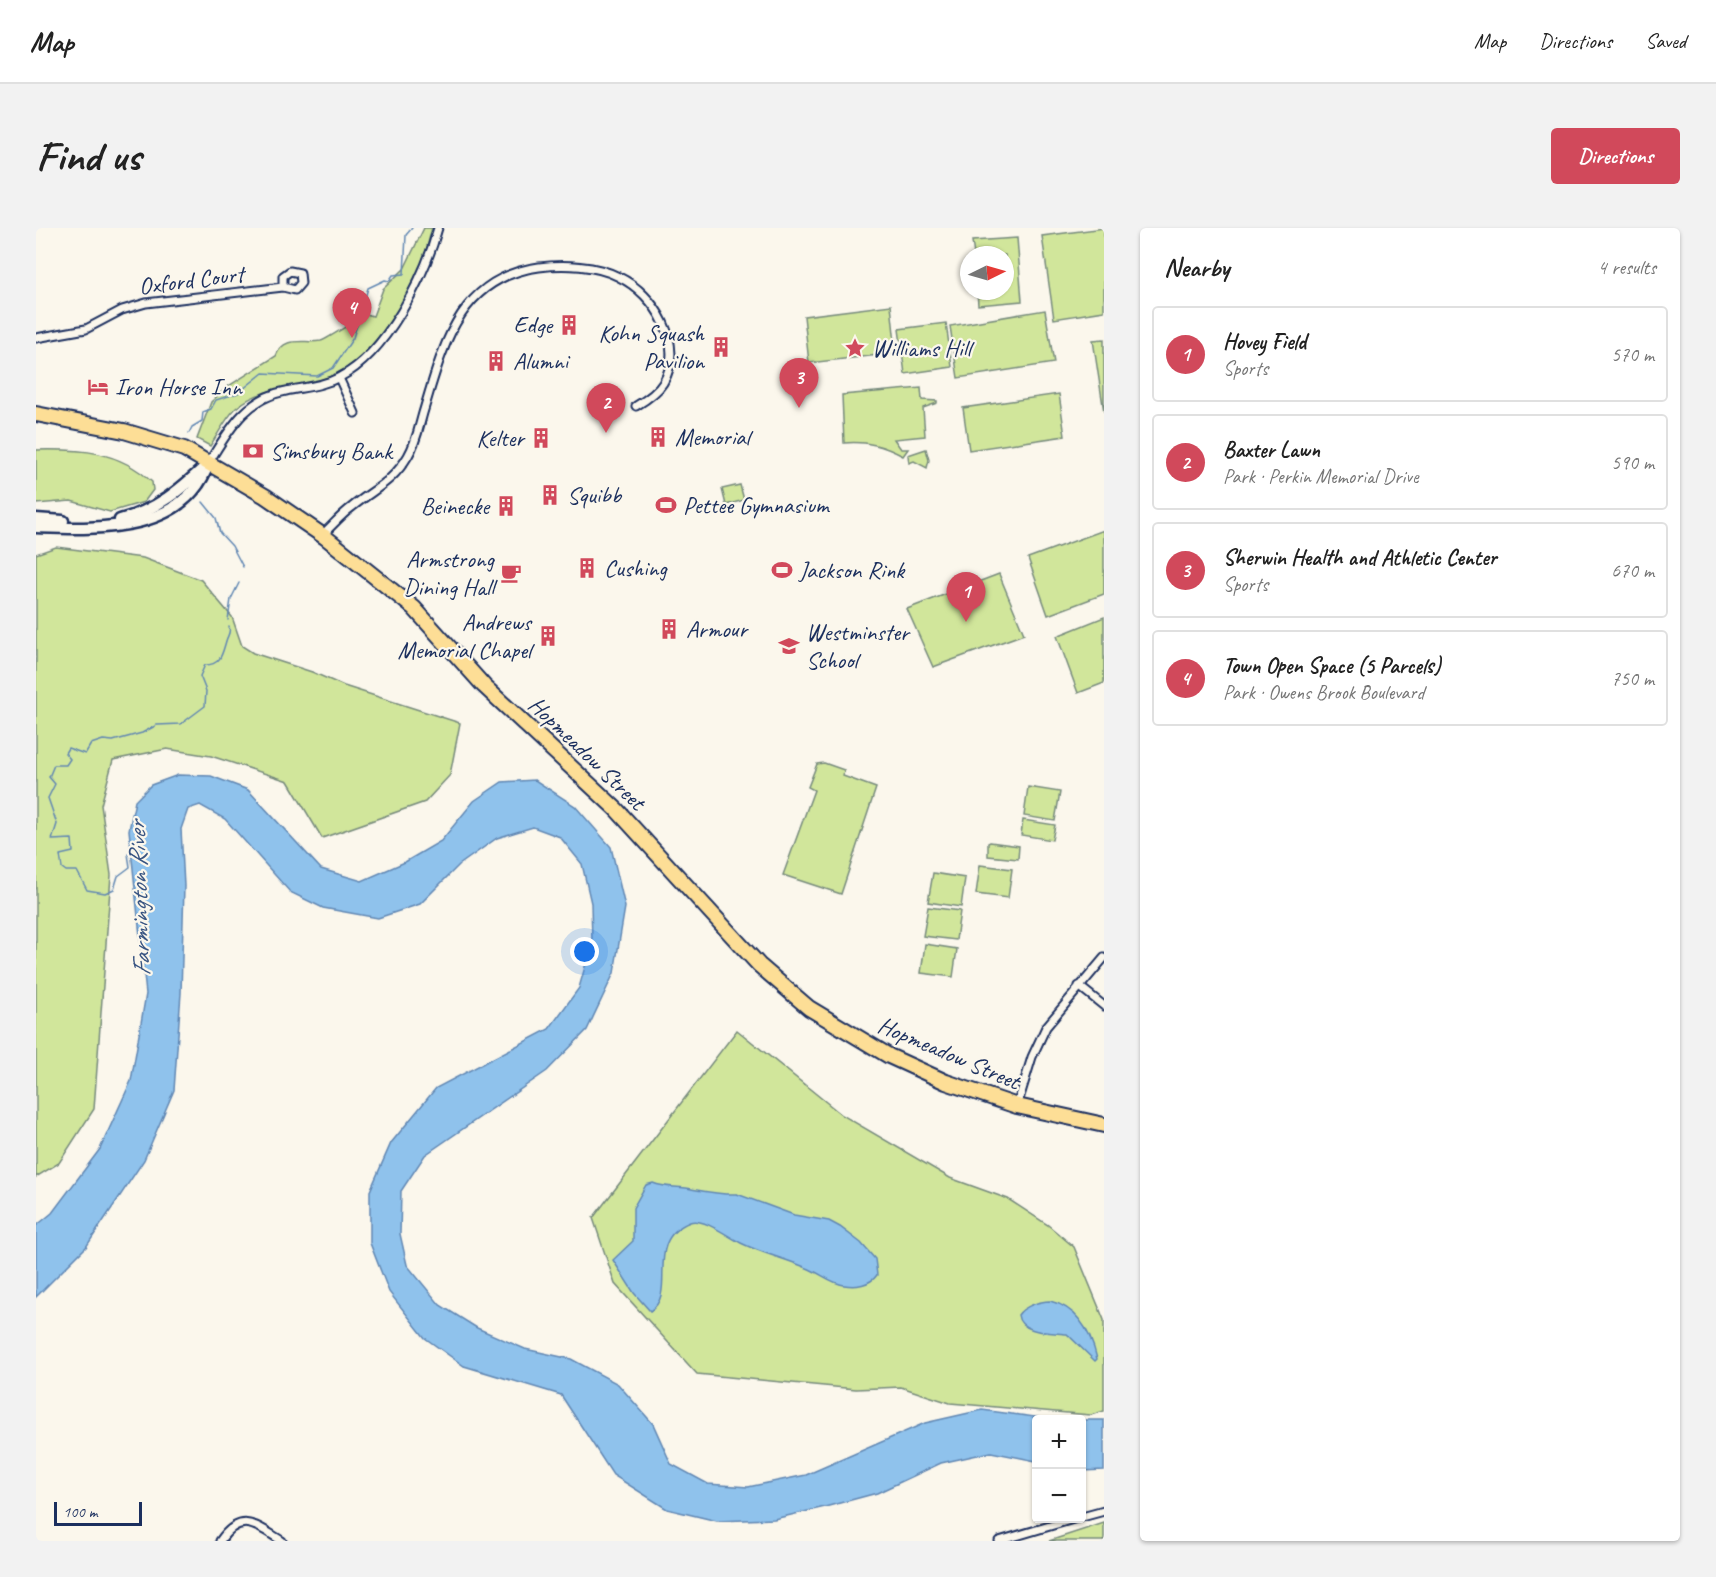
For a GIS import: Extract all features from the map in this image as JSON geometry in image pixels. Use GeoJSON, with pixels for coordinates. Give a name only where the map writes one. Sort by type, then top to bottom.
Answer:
{"type":"FeatureCollection","features":[{"type":"Feature","properties":{"kind":"highway","name":"Hopmeadow Street"},"geometry":{"type":"LineString","coordinates":[[36,414],[124,431],[184,449],[209,462],[322,535],[414,608],[484,686],[616,809],[759,965],[809,1008],[888,1056],[946,1082],[1017,1106],[1104,1125]]}},
{"type":"Feature","properties":{"kind":"street"},"geometry":{"type":"LineString","coordinates":[[36,519],[100,522],[137,515],[180,491],[209,462],[236,421],[253,404],[271,394],[339,378],[371,352],[409,298],[426,268],[438,228]]}},
{"type":"Feature","properties":{"kind":"street"},"geometry":{"type":"LineString","coordinates":[[322,535],[351,507],[385,485],[397,472],[411,450],[442,349],[452,327],[471,301],[507,276],[522,270],[551,266],[599,270],[627,281],[646,297],[664,326],[671,356],[661,385],[636,406]]}},
{"type":"Feature","properties":{"kind":"street","name":"Oxford Court"},"geometry":{"type":"LineString","coordinates":[[36,338],[86,328],[122,310],[146,303],[283,287]]}},
{"type":"Feature","properties":{"kind":"street"},"geometry":{"type":"LineString","coordinates":[[339,378],[356,413]]}},
{"type":"Feature","properties":{"kind":"street"},"geometry":{"type":"LineString","coordinates":[[36,526],[101,529],[120,527],[148,519],[186,497],[203,481],[209,462]]}},
{"type":"Feature","properties":{"kind":"street"},"geometry":{"type":"LineString","coordinates":[[1017,1106],[1037,1043],[1052,1018],[1104,958]]}},
{"type":"Feature","properties":{"kind":"street"},"geometry":{"type":"LineString","coordinates":[[1079,986],[1104,1006]]}},
{"type":"Feature","properties":{"kind":"street"},"geometry":{"type":"LineString","coordinates":[[1086,1516],[1104,1511]]}},
{"type":"Feature","properties":{"kind":"street"},"geometry":{"type":"LineString","coordinates":[[220,1541],[238,1522],[254,1525],[282,1541]]}},
{"type":"Feature","properties":{"kind":"street"},"geometry":{"type":"LineString","coordinates":[[999,1541],[1062,1523]]}},
{"type":"Feature","properties":{"kind":"green space"},"geometry":{"type":"Polygon","coordinates":[[[424,228],[432,228],[419,272],[386,328],[363,354],[340,372],[327,378],[274,390],[248,400],[232,412],[210,446],[197,439],[211,402],[227,387],[276,356],[284,345],[295,342],[321,341],[366,314],[373,316],[383,289],[404,269],[424,228]]]}},
{"type":"Feature","properties":{"kind":"green space"},"geometry":{"type":"Polygon","coordinates":[[[1104,228],[1104,311],[1054,319],[1042,236],[1104,228]]]}},
{"type":"Feature","properties":{"kind":"green space"},"geometry":{"type":"Polygon","coordinates":[[[1017,238],[1022,301],[978,305],[978,300],[1014,300],[1014,246],[973,246],[972,241],[1017,238]]]}},
{"type":"Feature","properties":{"kind":"green space"},"geometry":{"type":"Polygon","coordinates":[[[891,305],[896,353],[809,363],[804,316],[891,305]]]}},
{"type":"Feature","properties":{"kind":"green space"},"geometry":{"type":"Polygon","coordinates":[[[1045,310],[1054,363],[958,378],[950,326],[1045,310]]]}},
{"type":"Feature","properties":{"kind":"green space"},"geometry":{"type":"Polygon","coordinates":[[[946,323],[952,367],[905,374],[899,329],[946,323]]]}},
{"type":"Feature","properties":{"kind":"green space"},"geometry":{"type":"Polygon","coordinates":[[[1104,339],[1104,412],[1093,340],[1104,339]]]}},
{"type":"Feature","properties":{"kind":"green space"},"geometry":{"type":"Polygon","coordinates":[[[921,388],[922,400],[937,401],[937,403],[923,408],[925,436],[894,439],[901,449],[908,449],[903,456],[875,445],[844,443],[842,395],[921,388]]]}},
{"type":"Feature","properties":{"kind":"green space"},"geometry":{"type":"Polygon","coordinates":[[[1059,394],[1065,436],[969,450],[963,408],[1059,394]]]}},
{"type":"Feature","properties":{"kind":"green space"},"geometry":{"type":"Polygon","coordinates":[[[926,449],[929,460],[927,468],[914,461],[909,463],[908,455],[926,449]]]}},
{"type":"Feature","properties":{"kind":"green space"},"geometry":{"type":"Polygon","coordinates":[[[36,450],[83,451],[112,458],[139,471],[152,482],[153,490],[144,502],[110,512],[71,501],[36,504],[36,450]]]}},
{"type":"Feature","properties":{"kind":"green space"},"geometry":{"type":"Polygon","coordinates":[[[740,485],[744,500],[726,505],[722,489],[740,485]]]}},
{"type":"Feature","properties":{"kind":"green space"},"geometry":{"type":"Polygon","coordinates":[[[1104,530],[1104,594],[1048,615],[1028,558],[1104,530]]]}},
{"type":"Feature","properties":{"kind":"green space"},"geometry":{"type":"Polygon","coordinates":[[[56,547],[143,558],[201,580],[232,617],[242,646],[253,653],[312,672],[344,686],[460,723],[450,775],[425,802],[322,838],[288,781],[211,756],[167,749],[113,760],[101,805],[111,875],[94,1109],[59,1163],[36,1177],[36,554],[56,547]]]}},
{"type":"Feature","properties":{"kind":"green space"},"geometry":{"type":"Polygon","coordinates":[[[999,574],[1024,634],[933,667],[907,609],[999,574]]]}},
{"type":"Feature","properties":{"kind":"green space"},"geometry":{"type":"Polygon","coordinates":[[[1104,617],[1104,683],[1078,693],[1057,636],[1104,617]]]}},
{"type":"Feature","properties":{"kind":"green space"},"geometry":{"type":"Polygon","coordinates":[[[824,763],[844,770],[843,776],[876,788],[841,894],[783,875],[814,790],[808,787],[817,764],[824,763]]]}},
{"type":"Feature","properties":{"kind":"green space"},"geometry":{"type":"Polygon","coordinates":[[[1028,787],[1060,792],[1055,821],[1024,816],[1028,787]]]}},
{"type":"Feature","properties":{"kind":"green space"},"geometry":{"type":"Polygon","coordinates":[[[1023,820],[1055,825],[1052,840],[1021,835],[1023,820]]]}},
{"type":"Feature","properties":{"kind":"green space"},"geometry":{"type":"Polygon","coordinates":[[[988,843],[1019,846],[1018,859],[988,856],[988,843]]]}},
{"type":"Feature","properties":{"kind":"green space"},"geometry":{"type":"Polygon","coordinates":[[[980,865],[1012,869],[1008,898],[976,894],[980,865]]]}},
{"type":"Feature","properties":{"kind":"green space"},"geometry":{"type":"Polygon","coordinates":[[[933,873],[965,878],[961,907],[928,902],[933,873]]]}},
{"type":"Feature","properties":{"kind":"green space"},"geometry":{"type":"Polygon","coordinates":[[[928,907],[960,911],[956,940],[923,936],[928,907]]]}},
{"type":"Feature","properties":{"kind":"green space"},"geometry":{"type":"Polygon","coordinates":[[[925,944],[957,949],[953,977],[921,973],[925,944]]]}},
{"type":"Feature","properties":{"kind":"green space"},"geometry":{"type":"Polygon","coordinates":[[[737,1030],[842,1115],[950,1178],[1008,1199],[1048,1225],[1074,1247],[1104,1320],[1104,1411],[1091,1415],[950,1403],[901,1387],[856,1389],[697,1374],[615,1284],[593,1218],[737,1030]]]}},
{"type":"Feature","properties":{"kind":"green space"},"geometry":{"type":"Polygon","coordinates":[[[1104,1523],[1104,1541],[1049,1541],[1104,1523]]]}},
{"type":"Feature","properties":{"kind":"water","name":"Farmington River"},"geometry":{"type":"Polygon","coordinates":[[[178,775],[211,776],[248,790],[321,869],[362,881],[405,862],[441,841],[474,801],[502,782],[535,780],[575,806],[611,847],[625,907],[614,973],[587,1030],[547,1071],[425,1155],[401,1191],[400,1234],[407,1265],[440,1305],[477,1328],[525,1349],[571,1359],[618,1384],[653,1424],[671,1464],[708,1484],[748,1487],[806,1475],[925,1423],[982,1410],[1032,1417],[1032,1460],[991,1452],[941,1463],[877,1493],[825,1507],[774,1519],[717,1521],[667,1509],[613,1475],[561,1395],[464,1366],[425,1338],[389,1292],[370,1243],[370,1191],[391,1143],[436,1088],[549,1029],[579,988],[592,942],[591,903],[582,864],[560,837],[533,827],[497,838],[459,865],[420,904],[378,918],[323,908],[290,892],[225,819],[200,805],[188,809],[181,829],[184,886],[181,993],[174,1090],[144,1160],[86,1247],[36,1297],[36,1226],[52,1213],[100,1149],[131,1081],[146,994],[129,830],[135,801],[151,785],[178,775]]]}},
{"type":"Feature","properties":{"kind":"water"},"geometry":{"type":"Polygon","coordinates":[[[653,1183],[662,1186],[737,1194],[794,1215],[829,1221],[861,1243],[875,1259],[877,1275],[871,1281],[862,1284],[853,1286],[839,1284],[807,1268],[743,1244],[709,1225],[695,1221],[676,1231],[668,1241],[664,1254],[662,1292],[658,1303],[650,1311],[634,1293],[613,1260],[633,1241],[633,1208],[646,1185],[653,1183]]]}},
{"type":"Feature","properties":{"kind":"water"},"geometry":{"type":"Polygon","coordinates":[[[1050,1301],[1069,1309],[1082,1323],[1091,1340],[1097,1359],[1095,1361],[1067,1334],[1030,1329],[1020,1321],[1018,1315],[1024,1309],[1037,1303],[1050,1301]]]}},
{"type":"Feature","properties":{"kind":"water"},"geometry":{"type":"Polygon","coordinates":[[[1086,1420],[1104,1420],[1104,1470],[1086,1471],[1086,1420]]]}},
{"type":"Feature","properties":{"kind":"waterway"},"geometry":{"type":"LineString","coordinates":[[189,433],[192,427],[202,421],[203,412],[211,409],[216,400],[238,393],[263,373],[317,376],[333,368],[353,338],[368,288],[385,280],[389,281],[393,275],[404,274],[406,235],[412,228]]}},
{"type":"Feature","properties":{"kind":"waterway"},"geometry":{"type":"LineString","coordinates":[[203,502],[216,518],[220,533],[232,546],[243,567]]}},
{"type":"Feature","properties":{"kind":"waterway"},"geometry":{"type":"LineString","coordinates":[[228,620],[231,599],[239,583]]}},
{"type":"Feature","properties":{"kind":"waterway","name":"Farmington River"},"geometry":{"type":"LineString","coordinates":[[132,851],[128,854],[130,867],[118,876],[114,889],[105,893],[87,890],[77,871],[66,871],[62,868],[60,855],[73,852],[72,839],[52,840],[57,824],[48,798],[55,784],[49,777],[54,765],[66,765],[70,759],[65,753],[68,748],[85,754],[91,744],[103,740],[113,741],[142,733],[157,725],[181,724],[205,706],[206,691],[200,676],[205,665],[210,665],[220,658],[229,626]]}},
{"type":"Feature","properties":{"kind":"place","name":"Edge"},"geometry":{"type":"Point","coordinates":[569,325]}},
{"type":"Feature","properties":{"kind":"place","name":"Town Open Space (5 Parcels)"},"geometry":{"type":"Point","coordinates":[352,338]}},
{"type":"Feature","properties":{"kind":"place","name":"Kohn Squash Pavilion"},"geometry":{"type":"Point","coordinates":[721,347]}},
{"type":"Feature","properties":{"kind":"place","name":"Williams Hill"},"geometry":{"type":"Point","coordinates":[855,348]}},
{"type":"Feature","properties":{"kind":"place","name":"Alumni"},"geometry":{"type":"Point","coordinates":[496,361]}},
{"type":"Feature","properties":{"kind":"place","name":"Iron Horse Inn"},"geometry":{"type":"Point","coordinates":[98,387]}},
{"type":"Feature","properties":{"kind":"place","name":"Sherwin Health and Athletic Center"},"geometry":{"type":"Point","coordinates":[799,408]}},
{"type":"Feature","properties":{"kind":"place","name":"Baxter Lawn"},"geometry":{"type":"Point","coordinates":[606,433]}},
{"type":"Feature","properties":{"kind":"place","name":"Memorial"},"geometry":{"type":"Point","coordinates":[658,437]}},
{"type":"Feature","properties":{"kind":"place","name":"Kelter"},"geometry":{"type":"Point","coordinates":[541,438]}},
{"type":"Feature","properties":{"kind":"place","name":"Simsbury Bank"},"geometry":{"type":"Point","coordinates":[253,451]}},
{"type":"Feature","properties":{"kind":"place","name":"Squibb"},"geometry":{"type":"Point","coordinates":[550,495]}},
{"type":"Feature","properties":{"kind":"place","name":"Pettee Gymnasium"},"geometry":{"type":"Point","coordinates":[666,505]}},
{"type":"Feature","properties":{"kind":"place","name":"Beinecke"},"geometry":{"type":"Point","coordinates":[506,506]}},
{"type":"Feature","properties":{"kind":"place","name":"Cushing"},"geometry":{"type":"Point","coordinates":[587,568]}},
{"type":"Feature","properties":{"kind":"place","name":"Jackson Rink"},"geometry":{"type":"Point","coordinates":[782,570]}},
{"type":"Feature","properties":{"kind":"place","name":"Armstrong Dining Hall"},"geometry":{"type":"Point","coordinates":[511,573]}},
{"type":"Feature","properties":{"kind":"place","name":"Hovey Field"},"geometry":{"type":"Point","coordinates":[966,622]}},
{"type":"Feature","properties":{"kind":"place","name":"Armour"},"geometry":{"type":"Point","coordinates":[669,629]}},
{"type":"Feature","properties":{"kind":"place","name":"Andrews Memorial Chapel"},"geometry":{"type":"Point","coordinates":[548,636]}},
{"type":"Feature","properties":{"kind":"place","name":"Westminster School"},"geometry":{"type":"Point","coordinates":[789,646]}}]}
